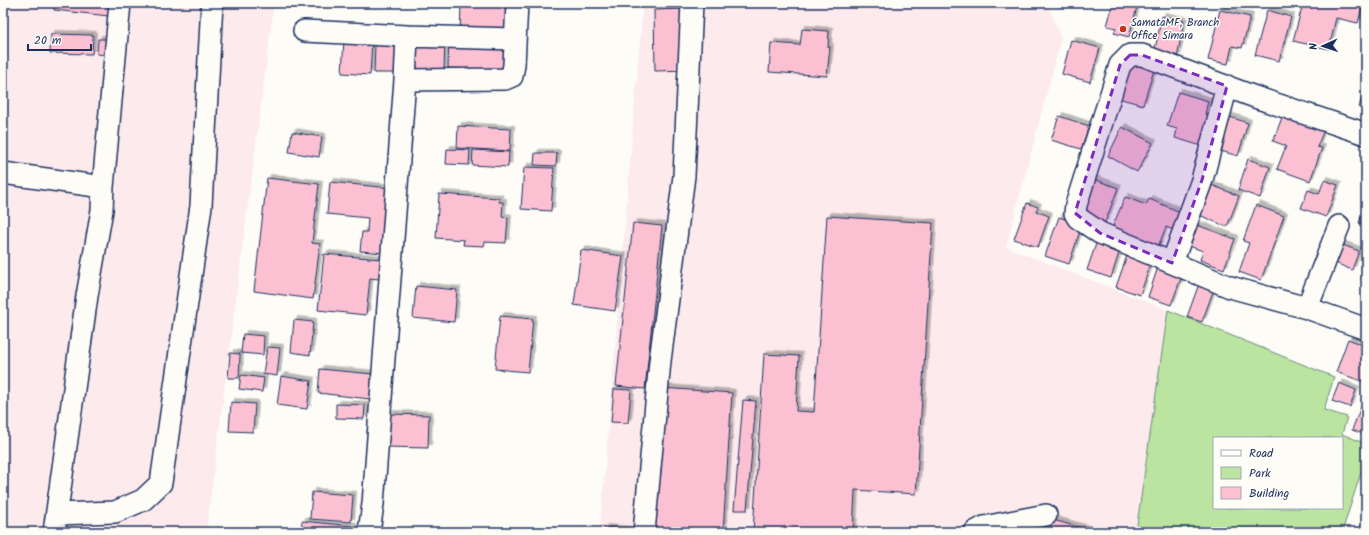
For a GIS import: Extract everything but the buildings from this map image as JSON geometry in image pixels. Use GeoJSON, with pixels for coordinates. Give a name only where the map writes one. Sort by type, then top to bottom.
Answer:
{"type":"FeatureCollection","features":[{"type":"Feature","properties":{"kind":"street"},"geometry":{"type":"LineString","coordinates":[[120,3],[102,210],[87,296],[55,523],[115,512],[143,500],[161,483],[201,206],[212,3]]}},
{"type":"Feature","properties":{"kind":"street"},"geometry":{"type":"LineString","coordinates":[[405,80],[505,79],[512,76],[516,39],[517,3]]}},
{"type":"Feature","properties":{"kind":"street"},"geometry":{"type":"LineString","coordinates":[[644,532],[660,361],[684,176],[692,3]]}},
{"type":"Feature","properties":{"kind":"street"},"geometry":{"type":"LineString","coordinates":[[304,31],[516,39]]}},
{"type":"Feature","properties":{"kind":"street"},"geometry":{"type":"LineString","coordinates":[[370,532],[405,80],[407,36]]}},
{"type":"Feature","properties":{"kind":"street"},"geometry":{"type":"LineString","coordinates":[[1366,134],[1227,86],[1142,54],[1130,55],[1120,65],[1076,205],[1075,213],[1078,218],[1100,233],[1230,287],[1307,308],[1366,329]]}},
{"type":"Feature","properties":{"kind":"street"},"geometry":{"type":"LineString","coordinates":[[1172,263],[1202,180],[1227,86]]}},
{"type":"Feature","properties":{"kind":"street"},"geometry":{"type":"LineString","coordinates":[[3,173],[103,187]]}},
{"type":"Feature","properties":{"kind":"street"},"geometry":{"type":"LineString","coordinates":[[1307,308],[1339,226]]}},
{"type":"Feature","properties":{"kind":"street"},"geometry":{"type":"LineString","coordinates":[[975,532],[984,528],[1046,516]]}},
{"type":"Feature","properties":{"kind":"highlighted area"},"geometry":{"type":"Polygon","coordinates":[[[1130,55],[1142,55],[1227,86],[1202,180],[1172,263],[1100,233],[1075,213],[1120,65],[1130,55]]]}},
{"type":"Feature","properties":{"kind":"shaded area"},"geometry":{"type":"Polygon","coordinates":[[[3,3],[274,3],[206,532],[3,532],[3,3]]]}},
{"type":"Feature","properties":{"kind":"shaded area"},"geometry":{"type":"Polygon","coordinates":[[[643,3],[1047,3],[1061,39],[1006,247],[1168,310],[1136,532],[600,532],[643,3]]]}},
{"type":"Feature","properties":{"kind":"green space"},"geometry":{"type":"Polygon","coordinates":[[[1168,310],[1334,377],[1324,410],[1347,417],[1342,434],[1366,444],[1366,457],[1342,532],[1136,532],[1168,310]]]}},
{"type":"Feature","properties":{"kind":"place","name":"SamataMF, Branch Office Simara"},"geometry":{"type":"Point","coordinates":[1123,29]}}]}
